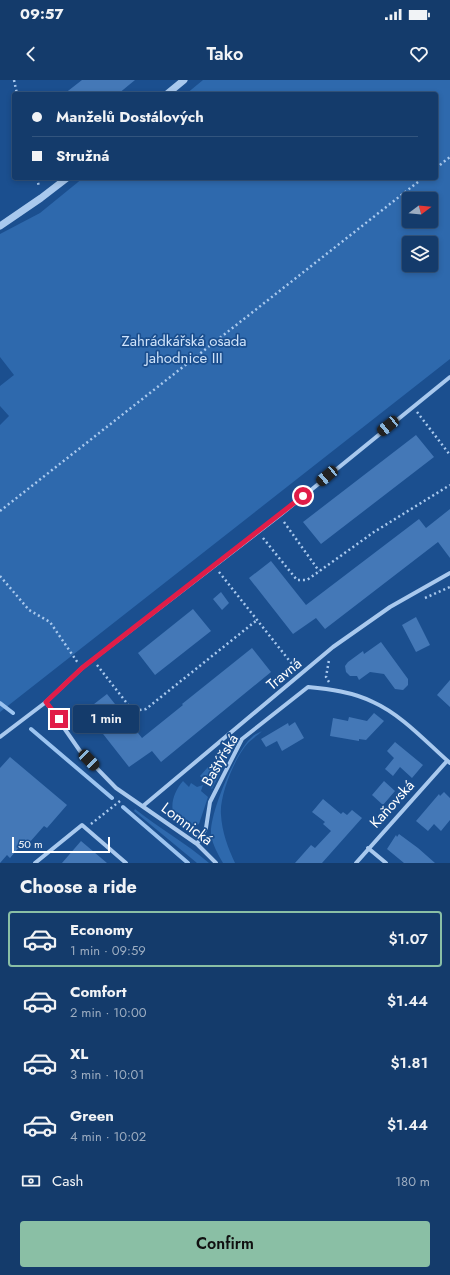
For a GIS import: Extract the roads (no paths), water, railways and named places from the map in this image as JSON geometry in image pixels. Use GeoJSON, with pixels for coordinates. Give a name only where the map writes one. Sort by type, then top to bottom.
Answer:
{"type":"FeatureCollection","features":[{"type":"Feature","properties":{"kind":"street"},"geometry":{"type":"LineString","coordinates":[[169,92],[184,80]]}},
{"type":"Feature","properties":{"kind":"street"},"geometry":{"type":"LineString","coordinates":[[0,226],[64,180]]}},
{"type":"Feature","properties":{"kind":"street"},"geometry":{"type":"LineString","coordinates":[[0,737],[46,702],[82,668],[279,516],[412,406],[450,377]]}},
{"type":"Feature","properties":{"kind":"street","name":"Travná"},"geometry":{"type":"LineString","coordinates":[[143,806],[333,647],[390,607],[450,573]]}},
{"type":"Feature","properties":{"kind":"street","name":"Baštýřská"},"geometry":{"type":"LineString","coordinates":[[197,844],[206,828],[210,802],[242,739],[308,687],[334,690],[373,702],[401,720],[449,762]]}},
{"type":"Feature","properties":{"kind":"street","name":"Lomnická"},"geometry":{"type":"LineString","coordinates":[[46,702],[80,751],[116,788],[197,844],[216,863]]}},
{"type":"Feature","properties":{"kind":"street","name":"Kaňovská"},"geometry":{"type":"LineString","coordinates":[[356,863],[368,848],[449,762]]}},
{"type":"Feature","properties":{"kind":"street"},"geometry":{"type":"LineString","coordinates":[[35,863],[84,827],[126,863]]}},
{"type":"Feature","properties":{"kind":"street"},"geometry":{"type":"LineString","coordinates":[[368,848],[386,863]]}},
{"type":"Feature","properties":{"kind":"waterway"},"geometry":{"type":"LineString","coordinates":[[0,703],[13,713]]}},
{"type":"Feature","properties":{"kind":"waterway"},"geometry":{"type":"LineString","coordinates":[[31,729],[112,798]]}},
{"type":"Feature","properties":{"kind":"waterway"},"geometry":{"type":"LineString","coordinates":[[123,807],[188,863]]}},
{"type":"Feature","properties":{"kind":"park label","name":"Zahrádkářská osada Jahodnice III"},"geometry":{"type":"Point","coordinates":[184,350]}}]}
